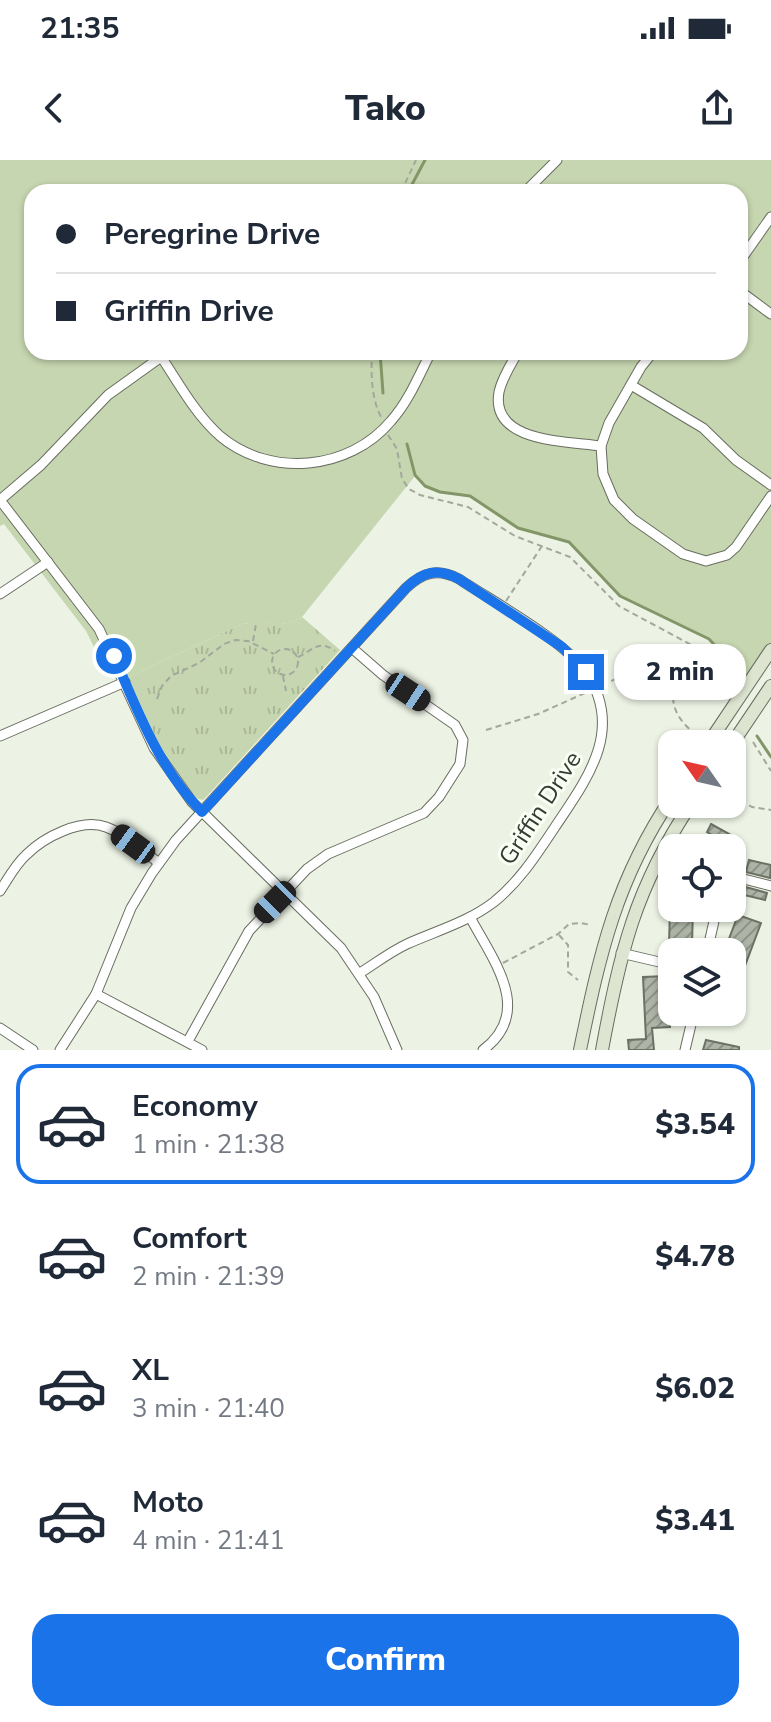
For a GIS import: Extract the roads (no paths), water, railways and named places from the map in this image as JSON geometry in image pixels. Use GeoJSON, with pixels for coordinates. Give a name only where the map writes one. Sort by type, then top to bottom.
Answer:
{"type":"FeatureCollection","features":[{"type":"Feature","properties":{"kind":"street"},"geometry":{"type":"LineString","coordinates":[[533,184],[557,160]]}},
{"type":"Feature","properties":{"kind":"street"},"geometry":{"type":"LineString","coordinates":[[748,250],[771,217]]}},
{"type":"Feature","properties":{"kind":"street"},"geometry":{"type":"LineString","coordinates":[[748,297],[771,314]]}},
{"type":"Feature","properties":{"kind":"street"},"geometry":{"type":"LineString","coordinates":[[152,360],[108,395],[41,465],[0,500],[99,629],[161,759],[181,789],[334,940],[360,973],[385,1018],[397,1050]]}},
{"type":"Feature","properties":{"kind":"street"},"geometry":{"type":"LineString","coordinates":[[163,360],[200,415],[223,438],[262,459],[303,464],[327,461],[349,453],[378,435],[399,411],[427,360]]}},
{"type":"Feature","properties":{"kind":"street"},"geometry":{"type":"LineString","coordinates":[[514,360],[499,392],[500,412],[504,420],[526,434],[601,446]]}},
{"type":"Feature","properties":{"kind":"street"},"geometry":{"type":"LineString","coordinates":[[648,360],[609,423],[601,446],[607,487],[624,511],[694,559],[706,561],[727,555],[743,539],[771,496]]}},
{"type":"Feature","properties":{"kind":"street"},"geometry":{"type":"LineString","coordinates":[[631,385],[703,428],[736,460],[771,485]]}},
{"type":"Feature","properties":{"kind":"street"},"geometry":{"type":"LineString","coordinates":[[0,594],[48,562]]}},
{"type":"Feature","properties":{"kind":"street","name":"Griffin Drive"},"geometry":{"type":"LineString","coordinates":[[352,648],[411,583],[430,572],[442,572],[459,579],[569,653],[591,680],[602,717],[595,764],[518,879],[494,902],[470,917],[397,949],[360,973]]}},
{"type":"Feature","properties":{"kind":"street"},"geometry":{"type":"LineString","coordinates":[[60,1050],[96,994],[125,920],[159,863],[352,648],[389,680],[455,725],[463,740],[462,758],[439,797],[424,813],[328,854],[313,863],[284,892],[249,931],[188,1041]]}},
{"type":"Feature","properties":{"kind":"street"},"geometry":{"type":"LineString","coordinates":[[717,730],[771,650]]}},
{"type":"Feature","properties":{"kind":"street"},"geometry":{"type":"LineString","coordinates":[[0,736],[125,682]]}},
{"type":"Feature","properties":{"kind":"street"},"geometry":{"type":"LineString","coordinates":[[741,730],[771,686]]}},
{"type":"Feature","properties":{"kind":"street"},"geometry":{"type":"LineString","coordinates":[[580,1050],[599,957],[614,910],[640,849],[659,818]]}},
{"type":"Feature","properties":{"kind":"street"},"geometry":{"type":"LineString","coordinates":[[602,1050],[621,953],[650,874],[683,818]]}},
{"type":"Feature","properties":{"kind":"street"},"geometry":{"type":"LineString","coordinates":[[0,891],[22,859],[33,849],[46,840],[83,825],[112,830],[159,863]]}},
{"type":"Feature","properties":{"kind":"street"},"geometry":{"type":"LineString","coordinates":[[746,880],[771,886]]}},
{"type":"Feature","properties":{"kind":"street"},"geometry":{"type":"LineString","coordinates":[[470,917],[508,994],[504,1024],[496,1038],[483,1050]]}},
{"type":"Feature","properties":{"kind":"street"},"geometry":{"type":"LineString","coordinates":[[621,953],[658,962]]}},
{"type":"Feature","properties":{"kind":"street"},"geometry":{"type":"LineString","coordinates":[[96,994],[202,1050]]}},
{"type":"Feature","properties":{"kind":"street"},"geometry":{"type":"LineString","coordinates":[[685,1050],[691,1026]]}},
{"type":"Feature","properties":{"kind":"street"},"geometry":{"type":"LineString","coordinates":[[0,1028],[33,1050]]}},
{"type":"Feature","properties":{"kind":"waterway"},"geometry":{"type":"LineString","coordinates":[[412,184],[425,160]]}},
{"type":"Feature","properties":{"kind":"waterway"},"geometry":{"type":"LineString","coordinates":[[381,360],[383,393]]}},
{"type":"Feature","properties":{"kind":"waterway"},"geometry":{"type":"LineString","coordinates":[[407,444],[415,475],[425,486],[440,492],[470,496],[518,528],[569,542],[620,596],[709,639],[722,653],[729,690]]}},
{"type":"Feature","properties":{"kind":"waterway"},"geometry":{"type":"LineString","coordinates":[[757,736],[771,757]]}}]}
